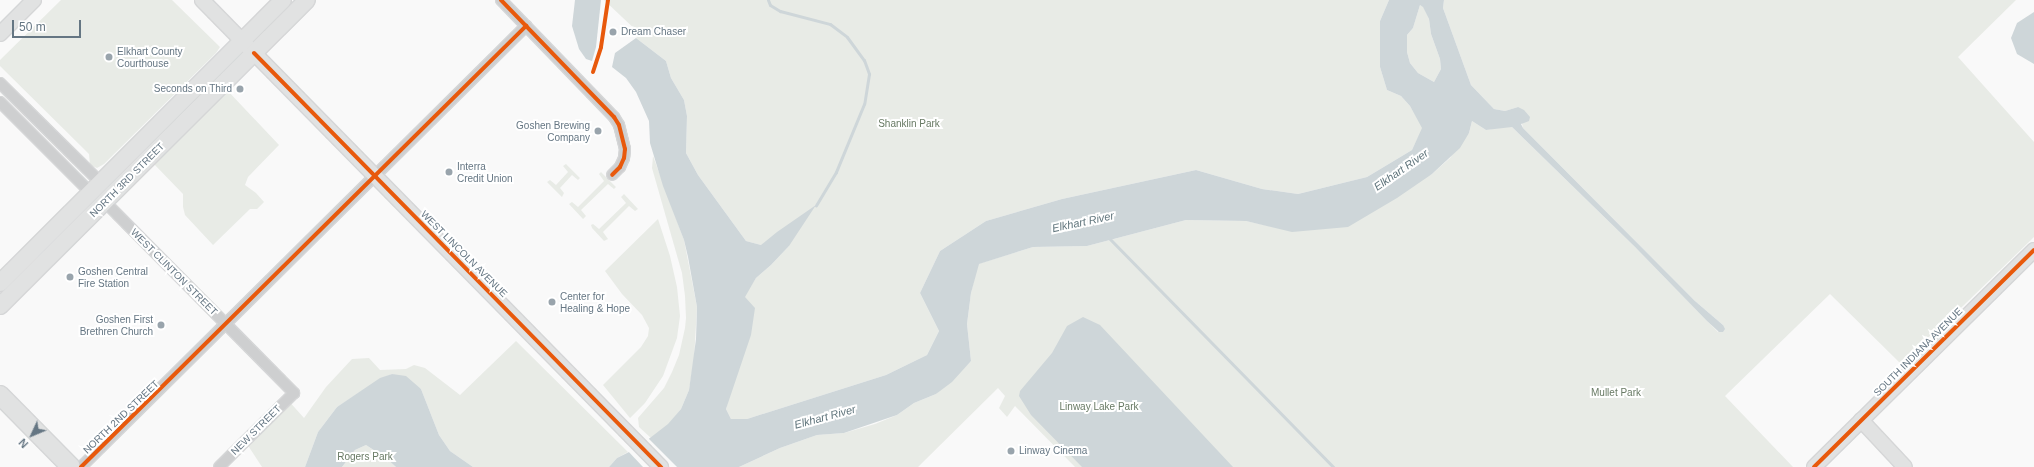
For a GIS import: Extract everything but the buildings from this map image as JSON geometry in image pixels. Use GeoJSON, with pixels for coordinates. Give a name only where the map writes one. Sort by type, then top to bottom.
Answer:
{"type":"FeatureCollection","features":[{"type":"Feature","properties":{"kind":"highway"},"geometry":{"type":"LineString","coordinates":[[0,395],[72,467]]}},
{"type":"Feature","properties":{"kind":"main road","name":"NORTH 3RD STREET"},"geometry":{"type":"LineString","coordinates":[[0,283],[283,0]]}},
{"type":"Feature","properties":{"kind":"main road","name":"NORTH 3RD STREET"},"geometry":{"type":"LineString","coordinates":[[0,306],[307,0]]}},
{"type":"Feature","properties":{"kind":"street"},"geometry":{"type":"LineString","coordinates":[[0,34],[34,0]]}},
{"type":"Feature","properties":{"kind":"street","name":"WEST LINCOLN AVENUE"},"geometry":{"type":"LineString","coordinates":[[202,0],[661,467]]}},
{"type":"Feature","properties":{"kind":"street"},"geometry":{"type":"LineString","coordinates":[[501,0],[614,117],[619,124],[625,149],[624,158],[620,167],[612,175]]}},
{"type":"Feature","properties":{"kind":"street","name":"NORTH 2ND STREET"},"geometry":{"type":"LineString","coordinates":[[81,467],[226,325],[526,26]]}},
{"type":"Feature","properties":{"kind":"street"},"geometry":{"type":"LineString","coordinates":[[0,83],[96,188]]}},
{"type":"Feature","properties":{"kind":"street"},"geometry":{"type":"LineString","coordinates":[[0,102],[96,188]]}},
{"type":"Feature","properties":{"kind":"street","name":"WEST CLINTON STREET"},"geometry":{"type":"LineString","coordinates":[[105,202],[294,393]]}},
{"type":"Feature","properties":{"kind":"street","name":"SOUTH INDIANA AVENUE"},"geometry":{"type":"LineString","coordinates":[[1814,467],[2034,250]]}},
{"type":"Feature","properties":{"kind":"street","name":"NEW STREET"},"geometry":{"type":"LineString","coordinates":[[219,467],[294,393]]}},
{"type":"Feature","properties":{"kind":"street"},"geometry":{"type":"LineString","coordinates":[[1860,420],[1905,467]]}},
{"type":"Feature","properties":{"kind":"green space"},"geometry":{"type":"Polygon","coordinates":[[[61,0],[172,0],[220,47],[216,53],[104,164],[97,168],[90,165],[89,154],[0,66],[0,60],[61,0]]]}},
{"type":"Feature","properties":{"kind":"green space","name":"Shanklin Park"},"geometry":{"type":"Polygon","coordinates":[[[604,0],[1389,0],[1380,21],[1380,67],[1387,90],[1401,96],[1410,106],[1423,128],[1412,150],[1367,177],[1298,194],[1262,189],[1196,170],[1062,199],[986,221],[940,251],[920,293],[939,331],[927,355],[886,375],[747,419],[731,419],[726,409],[730,393],[744,297],[756,278],[789,246],[761,245],[746,241],[698,175],[686,153],[687,116],[684,100],[671,78],[666,61],[636,38],[640,34],[604,0]]]}},
{"type":"Feature","properties":{"kind":"green space","name":"Mullet Park"},"geometry":{"type":"Polygon","coordinates":[[[1444,0],[2016,0],[1958,57],[2034,142],[2034,237],[1963,306],[1900,363],[1830,294],[1725,396],[1793,467],[1075,467],[1015,406],[1007,417],[999,408],[1005,396],[998,388],[918,467],[739,467],[780,448],[817,435],[844,433],[875,424],[897,415],[914,403],[936,394],[971,361],[967,324],[971,293],[978,264],[1033,247],[1087,246],[1186,220],[1246,221],[1292,231],[1432,174],[1450,158],[1469,133],[1472,121],[1486,130],[1511,126],[1635,247],[1718,332],[1723,325],[1695,301],[1523,128],[1518,107],[1505,111],[1494,109],[1471,85],[1443,8],[1444,0]]]}},
{"type":"Feature","properties":{"kind":"green space"},"geometry":{"type":"Polygon","coordinates":[[[1420,5],[1423,6],[1429,19],[1431,34],[1440,59],[1441,69],[1434,82],[1418,73],[1410,63],[1407,52],[1407,35],[1413,28],[1420,5]]]}},
{"type":"Feature","properties":{"kind":"green space"},"geometry":{"type":"Polygon","coordinates":[[[227,90],[279,145],[248,177],[245,185],[256,193],[264,202],[257,209],[250,209],[213,245],[185,215],[183,207],[183,194],[153,163],[227,90]]]}},
{"type":"Feature","properties":{"kind":"green space"},"geometry":{"type":"Polygon","coordinates":[[[653,156],[684,240],[697,307],[694,360],[689,390],[681,409],[669,424],[651,438],[639,427],[638,418],[664,388],[672,372],[679,355],[686,318],[682,273],[652,168],[653,156]]]}},
{"type":"Feature","properties":{"kind":"green space"},"geometry":{"type":"Polygon","coordinates":[[[566,164],[580,178],[578,180],[572,175],[560,188],[564,193],[562,197],[547,182],[550,180],[556,185],[568,172],[563,166],[566,164]]]}},
{"type":"Feature","properties":{"kind":"green space"},"geometry":{"type":"Polygon","coordinates":[[[601,172],[616,187],[614,189],[608,184],[581,210],[586,216],[583,219],[569,204],[572,202],[578,207],[604,181],[599,174],[601,172]]]}},
{"type":"Feature","properties":{"kind":"green space"},"geometry":{"type":"Polygon","coordinates":[[[624,194],[638,209],[635,211],[629,206],[603,232],[608,239],[604,241],[591,225],[593,224],[599,229],[626,203],[621,197],[624,194]]]}},
{"type":"Feature","properties":{"kind":"green space"},"geometry":{"type":"Polygon","coordinates":[[[658,219],[670,256],[677,287],[680,316],[677,338],[663,376],[645,403],[630,418],[603,385],[641,347],[648,336],[649,328],[642,315],[622,294],[605,271],[658,219]]]}},
{"type":"Feature","properties":{"kind":"green space"},"geometry":{"type":"Polygon","coordinates":[[[516,341],[628,452],[617,458],[609,467],[473,467],[450,451],[439,435],[421,389],[392,374],[380,379],[337,407],[318,432],[305,467],[262,467],[245,441],[287,399],[304,418],[326,387],[352,359],[369,358],[380,370],[406,369],[414,365],[425,368],[460,395],[516,341]]]}},
{"type":"Feature","properties":{"kind":"green space","name":"Rogers Park"},"geometry":{"type":"Polygon","coordinates":[[[366,445],[386,458],[396,467],[342,467],[355,450],[366,445]]]}},
{"type":"Feature","properties":{"kind":"water"},"geometry":{"type":"Polygon","coordinates":[[[575,0],[601,0],[596,47],[592,61],[586,59],[579,49],[572,26],[575,0]]]}},
{"type":"Feature","properties":{"kind":"water","name":"Elkhart River"},"geometry":{"type":"Polygon","coordinates":[[[1389,0],[1444,0],[1443,8],[1471,85],[1494,109],[1505,111],[1518,107],[1524,110],[1530,117],[1529,121],[1521,124],[1523,128],[1695,301],[1723,325],[1725,329],[1723,332],[1719,332],[1707,321],[1635,247],[1512,127],[1486,130],[1472,121],[1469,133],[1460,148],[1432,174],[1397,198],[1348,227],[1292,232],[1246,221],[1186,220],[1087,246],[1033,247],[979,264],[971,293],[967,324],[971,361],[952,382],[936,394],[914,403],[897,415],[844,433],[817,435],[780,448],[739,467],[609,467],[617,458],[637,448],[668,424],[681,409],[689,390],[696,339],[697,307],[688,257],[684,240],[663,186],[650,143],[649,121],[636,92],[626,78],[612,67],[615,53],[636,38],[666,61],[671,78],[684,100],[687,116],[686,153],[698,175],[746,241],[761,245],[816,205],[789,246],[756,278],[745,297],[755,308],[751,335],[726,409],[731,419],[747,419],[886,375],[927,355],[939,331],[920,293],[940,251],[986,221],[1062,199],[1196,170],[1262,189],[1298,194],[1367,177],[1412,150],[1422,128],[1410,106],[1401,96],[1387,90],[1380,67],[1380,21],[1389,0]],[[1420,5],[1413,28],[1407,35],[1407,52],[1410,63],[1418,73],[1434,82],[1441,69],[1440,59],[1431,34],[1429,19],[1423,7],[1420,5]]]}},
{"type":"Feature","properties":{"kind":"water"},"geometry":{"type":"Polygon","coordinates":[[[2034,12],[2034,64],[2017,54],[2011,38],[2017,23],[2034,12]]]}},
{"type":"Feature","properties":{"kind":"water","name":"Linway Lake Park"},"geometry":{"type":"Polygon","coordinates":[[[1083,317],[1100,325],[1233,467],[1082,467],[1031,415],[1019,396],[1020,391],[1052,353],[1067,326],[1083,317]]]}},
{"type":"Feature","properties":{"kind":"water"},"geometry":{"type":"Polygon","coordinates":[[[392,374],[406,376],[421,389],[439,435],[450,451],[473,467],[396,467],[386,458],[366,445],[355,450],[342,467],[305,467],[318,432],[337,407],[380,378],[392,374]]]}},
{"type":"Feature","properties":{"kind":"pier"},"geometry":{"type":"Polygon","coordinates":[[[648,438],[677,467],[643,467],[627,450],[648,438]]]}},
{"type":"Feature","properties":{"kind":"waterway"},"geometry":{"type":"LineString","coordinates":[[768,0],[770,5],[780,11],[830,24],[847,37],[864,60],[869,74],[864,104],[836,172],[816,205]]}},
{"type":"Feature","properties":{"kind":"waterway"},"geometry":{"type":"LineString","coordinates":[[1108,237],[1333,467]]}},
{"type":"Feature","properties":{"kind":"cycle path"},"geometry":{"type":"LineString","coordinates":[[501,0],[614,117],[619,125],[625,149],[624,158],[620,167],[612,175]]}},
{"type":"Feature","properties":{"kind":"cycle path"},"geometry":{"type":"LineString","coordinates":[[593,72],[601,47],[608,0]]}},
{"type":"Feature","properties":{"kind":"cycle path"},"geometry":{"type":"LineString","coordinates":[[81,467],[526,26]]}},
{"type":"Feature","properties":{"kind":"cycle path"},"geometry":{"type":"LineString","coordinates":[[254,53],[661,467]]}},
{"type":"Feature","properties":{"kind":"cycle path"},"geometry":{"type":"LineString","coordinates":[[1814,467],[2034,250]]}},
{"type":"Feature","properties":{"kind":"place","name":"Dream Chaser"},"geometry":{"type":"Point","coordinates":[613,32]}},
{"type":"Feature","properties":{"kind":"place","name":"Elkhart County Courthouse"},"geometry":{"type":"Point","coordinates":[109,57]}},
{"type":"Feature","properties":{"kind":"place","name":"Seconds on Third"},"geometry":{"type":"Point","coordinates":[240,89]}},
{"type":"Feature","properties":{"kind":"place","name":"Goshen Brewing Company"},"geometry":{"type":"Point","coordinates":[598,131]}},
{"type":"Feature","properties":{"kind":"place","name":"Interra Credit Union"},"geometry":{"type":"Point","coordinates":[449,172]}},
{"type":"Feature","properties":{"kind":"place","name":"Goshen Central Fire Station"},"geometry":{"type":"Point","coordinates":[70,277]}},
{"type":"Feature","properties":{"kind":"place","name":"Center for Healing & Hope"},"geometry":{"type":"Point","coordinates":[552,302]}},
{"type":"Feature","properties":{"kind":"place","name":"Goshen First Brethren Church"},"geometry":{"type":"Point","coordinates":[161,325]}},
{"type":"Feature","properties":{"kind":"place","name":"Linway Cinema"},"geometry":{"type":"Point","coordinates":[1011,451]}}]}
